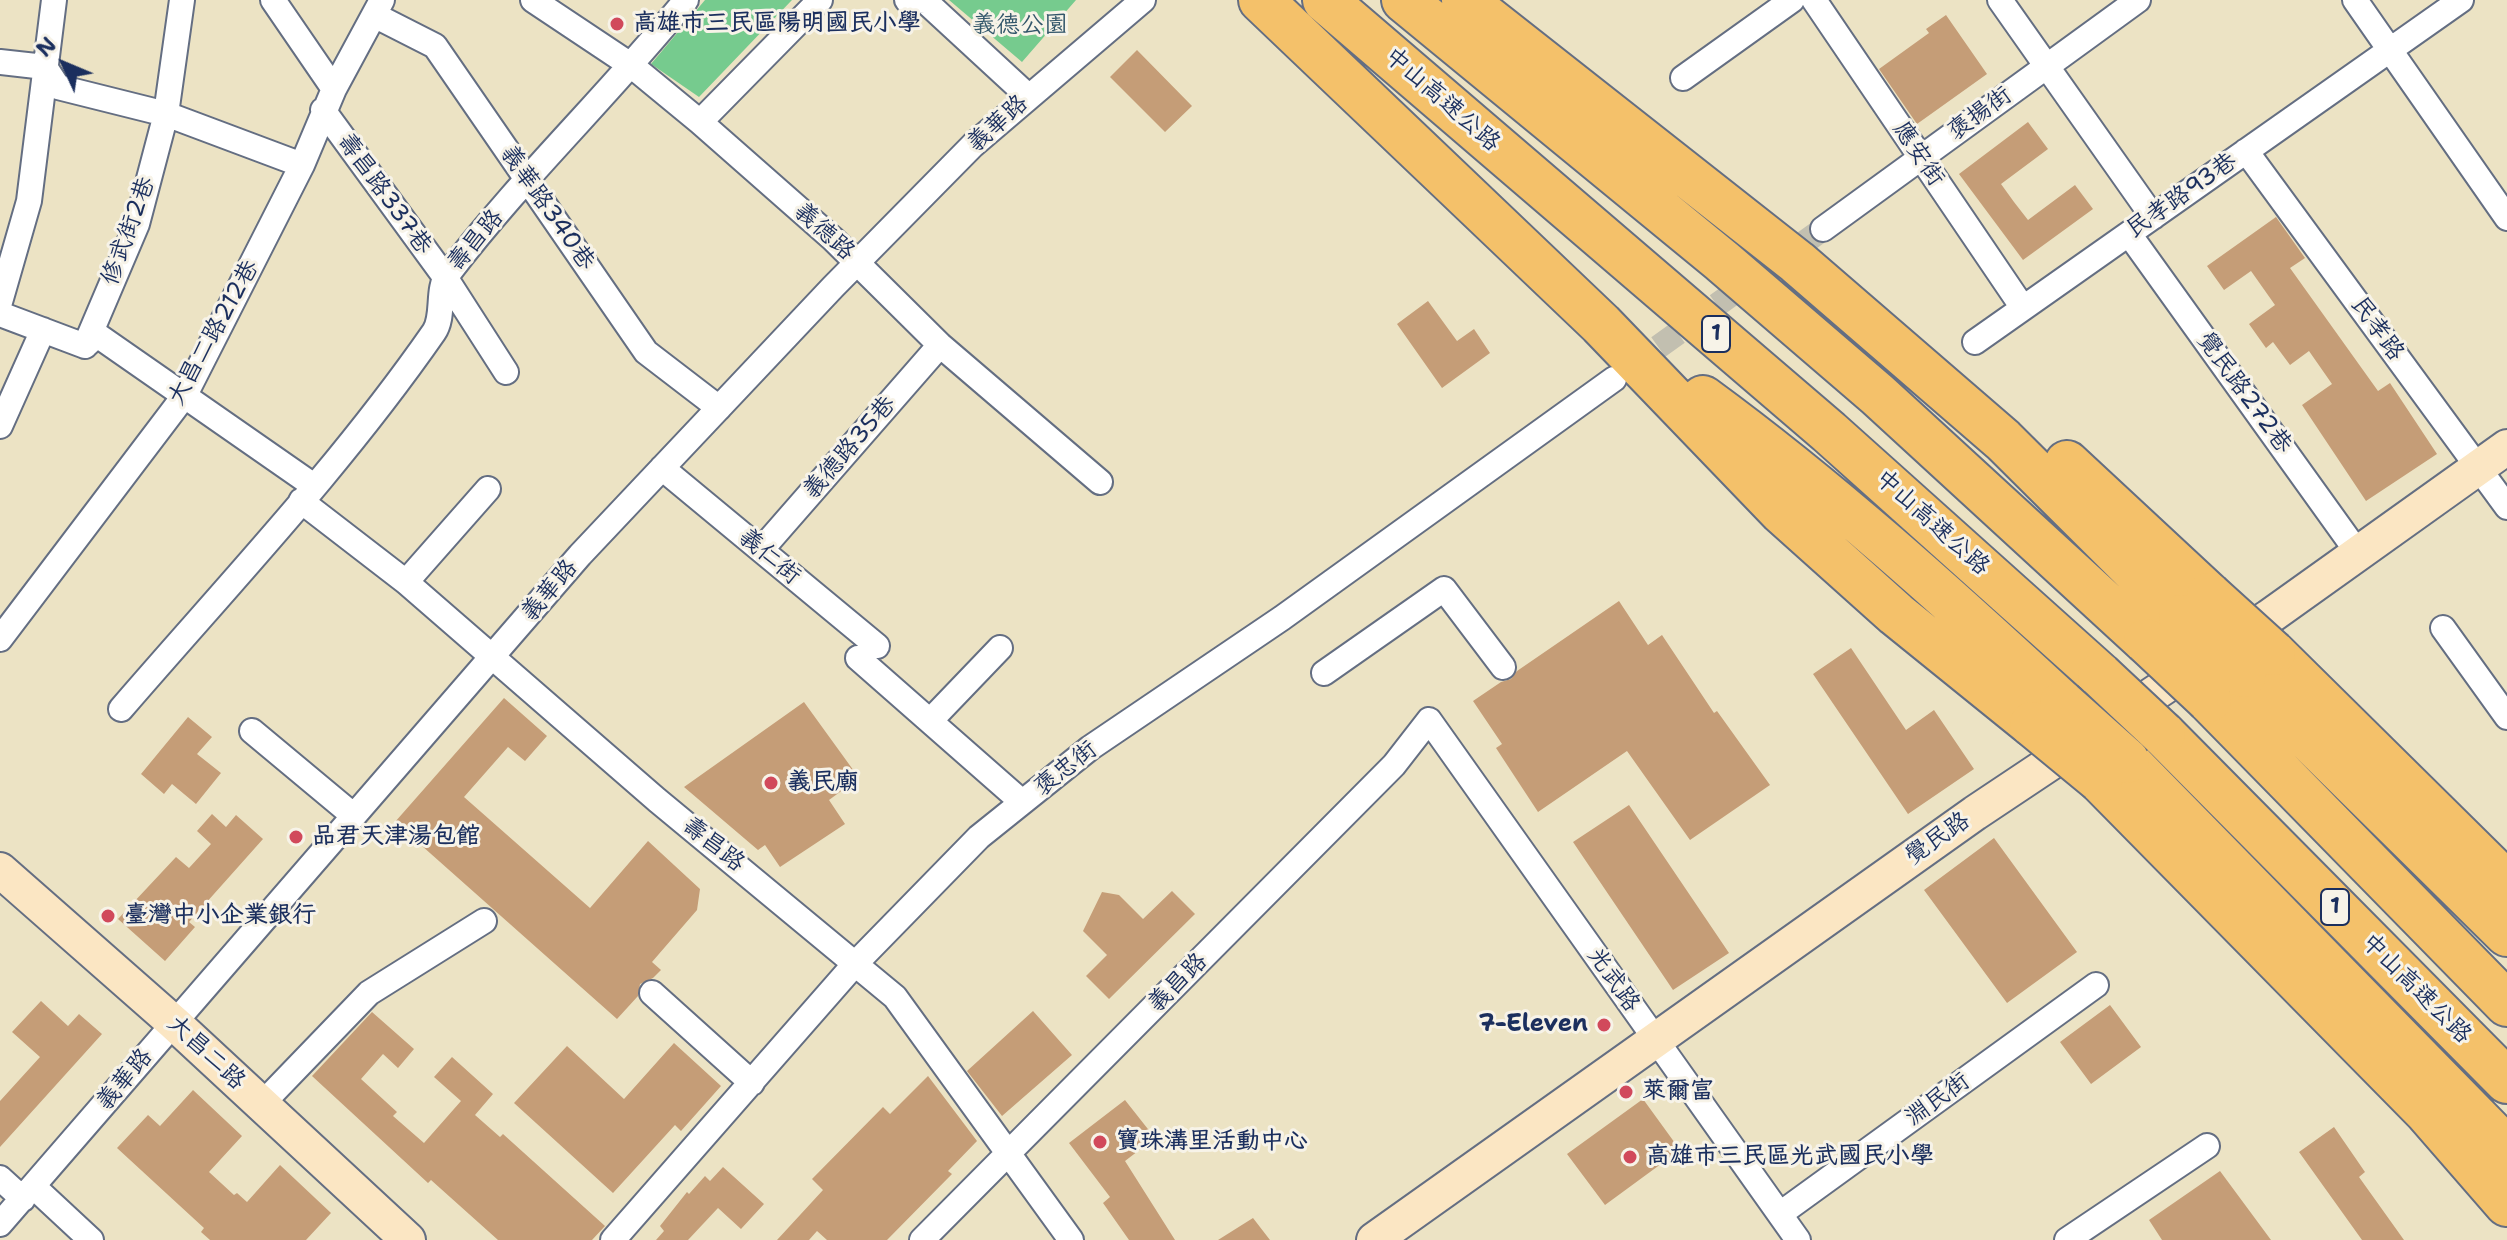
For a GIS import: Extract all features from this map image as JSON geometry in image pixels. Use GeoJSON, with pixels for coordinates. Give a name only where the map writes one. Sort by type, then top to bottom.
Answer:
{"type":"FeatureCollection","features":[{"type":"Feature","properties":{"kind":"highway"},"geometry":{"type":"LineString","coordinates":[[1261,0],[1601,324],[1781,511],[1896,614],[2047,713],[2114,771],[2507,1149]]}},
{"type":"Feature","properties":{"kind":"highway","name":"中山高速公路"},"geometry":{"type":"LineString","coordinates":[[1325,0],[1829,432],[2100,675],[2163,734],[2507,1081]]}},
{"type":"Feature","properties":{"kind":"highway","name":"1"},"geometry":{"type":"LineString","coordinates":[[1404,0],[1854,374],[2179,618],[2209,700],[2507,1004]]}},
{"type":"Feature","properties":{"kind":"highway"},"geometry":{"type":"LineString","coordinates":[[1464,0],[1810,246],[1891,316],[2010,411],[2179,618],[2258,664],[2507,884]]}},
{"type":"Feature","properties":{"kind":"highway"},"geometry":{"type":"LineString","coordinates":[[2258,664],[2507,934]]}},
{"type":"Feature","properties":{"kind":"highway"},"geometry":{"type":"LineString","coordinates":[[2114,771],[2427,1112],[2507,1204]]}},
{"type":"Feature","properties":{"kind":"street"},"geometry":{"type":"LineString","coordinates":[[0,302],[29,201],[54,0]]}},
{"type":"Feature","properties":{"kind":"street","name":"修武街2巷"},"geometry":{"type":"LineString","coordinates":[[85,346],[137,224],[166,114],[182,0]]}},
{"type":"Feature","properties":{"kind":"street","name":"壽昌路337巷"},"geometry":{"type":"LineString","coordinates":[[273,0],[328,99],[506,372]]}},
{"type":"Feature","properties":{"kind":"street","name":"義德路"},"geometry":{"type":"LineString","coordinates":[[533,0],[632,66],[700,122],[857,262],[940,345],[1100,482]]}},
{"type":"Feature","properties":{"kind":"street","name":"壽昌路"},"geometry":{"type":"LineString","coordinates":[[121,709],[308,494],[437,328],[445,277],[528,179],[632,66],[686,0]]}},
{"type":"Feature","properties":{"kind":"street"},"geometry":{"type":"LineString","coordinates":[[700,122],[820,0]]}},
{"type":"Feature","properties":{"kind":"street"},"geometry":{"type":"LineString","coordinates":[[907,0],[925,1],[1028,96]]}},
{"type":"Feature","properties":{"kind":"street","name":"義華路"},"geometry":{"type":"LineString","coordinates":[[0,1224],[580,555],[857,262],[973,145],[1143,0]]}},
{"type":"Feature","properties":{"kind":"street"},"geometry":{"type":"LineString","coordinates":[[1683,78],[1792,0]]}},
{"type":"Feature","properties":{"kind":"street","name":"應安街"},"geometry":{"type":"LineString","coordinates":[[1814,0],[2023,308]]}},
{"type":"Feature","properties":{"kind":"street"},"geometry":{"type":"LineString","coordinates":[[2000,0],[2153,217]]}},
{"type":"Feature","properties":{"kind":"street","name":"褒揚街"},"geometry":{"type":"LineString","coordinates":[[1810,246],[1920,156],[2138,0]]}},
{"type":"Feature","properties":{"kind":"street"},"geometry":{"type":"LineString","coordinates":[[2355,0],[2507,218]]}},
{"type":"Feature","properties":{"kind":"street","name":"民孝路93巷"},"geometry":{"type":"LineString","coordinates":[[1975,342],[2461,0]]}},
{"type":"Feature","properties":{"kind":"street","name":"大昌二路212巷"},"geometry":{"type":"LineString","coordinates":[[0,639],[185,395],[302,165],[328,99],[378,7]]}},
{"type":"Feature","properties":{"kind":"street","name":"義華路340巷"},"geometry":{"type":"LineString","coordinates":[[378,7],[435,46],[646,352],[719,408]]}},
{"type":"Feature","properties":{"kind":"street"},"geometry":{"type":"LineString","coordinates":[[0,62],[45,67]]}},
{"type":"Feature","properties":{"kind":"street"},"geometry":{"type":"LineString","coordinates":[[45,67],[58,87],[166,114],[302,165]]}},
{"type":"Feature","properties":{"kind":"street","name":"民孝路"},"geometry":{"type":"LineString","coordinates":[[2246,151],[2507,507]]}},
{"type":"Feature","properties":{"kind":"street","name":"覺民路272巷"},"geometry":{"type":"LineString","coordinates":[[2129,234],[2358,553]]}},
{"type":"Feature","properties":{"kind":"street"},"geometry":{"type":"LineString","coordinates":[[0,314],[85,346],[97,335],[185,395],[308,494]]}},
{"type":"Feature","properties":{"kind":"street"},"geometry":{"type":"LineString","coordinates":[[0,426],[43,330]]}},
{"type":"Feature","properties":{"kind":"street","name":"義德路35巷"},"geometry":{"type":"LineString","coordinates":[[761,550],[940,345]]}},
{"type":"Feature","properties":{"kind":"street","name":"褒忠街"},"geometry":{"type":"LineString","coordinates":[[613,1240],[854,965],[979,837],[1090,748],[1282,618],[1606,383]]}},
{"type":"Feature","properties":{"kind":"street","name":"覺民路"},"geometry":{"type":"LineString","coordinates":[[1374,1240],[1975,813],[2358,553],[2507,447]]}},
{"type":"Feature","properties":{"kind":"street","name":"義仁街"},"geometry":{"type":"LineString","coordinates":[[662,468],[761,550],[868,652],[930,721],[1022,802]]}},
{"type":"Feature","properties":{"kind":"street"},"geometry":{"type":"LineString","coordinates":[[406,582],[488,489]]}},
{"type":"Feature","properties":{"kind":"street","name":"壽昌路"},"geometry":{"type":"LineString","coordinates":[[308,494],[492,659],[895,997],[1071,1240]]}},
{"type":"Feature","properties":{"kind":"street"},"geometry":{"type":"LineString","coordinates":[[1324,673],[1444,589],[1503,667]]}},
{"type":"Feature","properties":{"kind":"street"},"geometry":{"type":"LineString","coordinates":[[2443,628],[2507,717]]}},
{"type":"Feature","properties":{"kind":"street"},"geometry":{"type":"LineString","coordinates":[[930,721],[1000,648]]}},
{"type":"Feature","properties":{"kind":"street","name":"光武路"},"geometry":{"type":"LineString","coordinates":[[1429,720],[1798,1240]]}},
{"type":"Feature","properties":{"kind":"street","name":"義昌路"},"geometry":{"type":"LineString","coordinates":[[922,1240],[1394,765],[1429,720]]}},
{"type":"Feature","properties":{"kind":"street"},"geometry":{"type":"LineString","coordinates":[[252,731],[354,816]]}},
{"type":"Feature","properties":{"kind":"street","name":"大昌二路"},"geometry":{"type":"LineString","coordinates":[[0,870],[174,1023],[408,1240]]}},
{"type":"Feature","properties":{"kind":"street"},"geometry":{"type":"LineString","coordinates":[[261,1105],[369,993],[484,921]]}},
{"type":"Feature","properties":{"kind":"street","name":"淵民街"},"geometry":{"type":"LineString","coordinates":[[1780,1214],[2096,985]]}},
{"type":"Feature","properties":{"kind":"street"},"geometry":{"type":"LineString","coordinates":[[652,993],[752,1083]]}},
{"type":"Feature","properties":{"kind":"street"},"geometry":{"type":"LineString","coordinates":[[2067,1240],[2207,1146]]}},
{"type":"Feature","properties":{"kind":"street"},"geometry":{"type":"LineString","coordinates":[[0,1178],[29,1193],[91,1240]]}},
{"type":"Feature","properties":{"kind":"green space"},"geometry":{"type":"Polygon","coordinates":[[[705,0],[792,0],[699,97],[651,64],[705,0]]]}},
{"type":"Feature","properties":{"kind":"green space","name":"義德公園"},"geometry":{"type":"Polygon","coordinates":[[[949,0],[1076,0],[1022,62],[949,0]]]}},
{"type":"Feature","properties":{"kind":"building"},"geometry":{"type":"Polygon","coordinates":[[[1946,15],[1987,74],[1917,124],[1879,69],[1929,33],[1926,29],[1946,15]]]}},
{"type":"Feature","properties":{"kind":"building"},"geometry":{"type":"Polygon","coordinates":[[[1137,50],[1192,106],[1165,132],[1110,77],[1137,50]]]}},
{"type":"Feature","properties":{"kind":"building"},"geometry":{"type":"Polygon","coordinates":[[[2028,122],[2048,149],[2001,184],[2014,202],[2028,220],[2075,185],[2093,209],[2023,260],[1959,174],[2028,122]]]}},
{"type":"Feature","properties":{"kind":"building"},"geometry":{"type":"Polygon","coordinates":[[[2276,217],[2305,258],[2290,268],[2378,391],[2390,383],[2437,454],[2366,501],[2302,405],[2332,384],[2309,351],[2290,365],[2273,342],[2266,348],[2249,324],[2275,305],[2251,271],[2224,290],[2207,266],[2276,217]]]}},
{"type":"Feature","properties":{"kind":"building"},"geometry":{"type":"Polygon","coordinates":[[[1428,301],[1457,341],[1474,329],[1490,353],[1442,388],[1397,324],[1428,301]]]}},
{"type":"Feature","properties":{"kind":"building"},"geometry":{"type":"Polygon","coordinates":[[[1619,601],[1648,645],[1662,635],[1714,713],[1717,711],[1770,785],[1690,840],[1627,751],[1538,812],[1496,748],[1502,744],[1473,701],[1501,682],[1511,679],[1517,671],[1619,601]]]}},
{"type":"Feature","properties":{"kind":"building"},"geometry":{"type":"Polygon","coordinates":[[[1851,648],[1906,730],[1934,710],[1974,769],[1908,814],[1813,674],[1851,648]]]}},
{"type":"Feature","properties":{"kind":"building"},"geometry":{"type":"Polygon","coordinates":[[[504,698],[547,736],[525,761],[508,747],[464,797],[590,908],[648,841],[700,889],[697,910],[652,962],[661,970],[640,984],[638,996],[617,1019],[395,822],[504,698]]]}},
{"type":"Feature","properties":{"kind":"building","name":"義民廟"},"geometry":{"type":"Polygon","coordinates":[[[804,702],[859,778],[829,800],[845,824],[780,867],[765,845],[758,850],[684,787],[804,702]]]}},
{"type":"Feature","properties":{"kind":"building"},"geometry":{"type":"Polygon","coordinates":[[[188,717],[212,737],[197,754],[221,773],[196,804],[172,784],[164,794],[141,774],[188,717]]]}},
{"type":"Feature","properties":{"kind":"building"},"geometry":{"type":"Polygon","coordinates":[[[1629,805],[1729,953],[1673,990],[1573,842],[1629,805]]]}},
{"type":"Feature","properties":{"kind":"building"},"geometry":{"type":"Polygon","coordinates":[[[212,814],[226,827],[236,815],[263,839],[189,922],[195,927],[165,961],[118,919],[176,857],[189,868],[211,844],[197,831],[212,814]]]}},
{"type":"Feature","properties":{"kind":"building"},"geometry":{"type":"Polygon","coordinates":[[[1994,838],[2077,952],[2007,1003],[1924,890],[1994,838]]]}},
{"type":"Feature","properties":{"kind":"building"},"geometry":{"type":"Polygon","coordinates":[[[1172,891],[1195,914],[1109,999],[1086,976],[1107,955],[1083,931],[1102,892],[1119,895],[1143,919],[1172,891]]]}},
{"type":"Feature","properties":{"kind":"building"},"geometry":{"type":"Polygon","coordinates":[[[41,1001],[68,1026],[79,1014],[102,1034],[0,1147],[0,1101],[40,1057],[12,1032],[41,1001]]]}},
{"type":"Feature","properties":{"kind":"building"},"geometry":{"type":"Polygon","coordinates":[[[2110,1005],[2141,1047],[2091,1084],[2060,1042],[2110,1005]]]}},
{"type":"Feature","properties":{"kind":"building"},"geometry":{"type":"Polygon","coordinates":[[[1033,1011],[1072,1055],[1002,1116],[967,1071],[1033,1011]]]}},
{"type":"Feature","properties":{"kind":"building"},"geometry":{"type":"Polygon","coordinates":[[[372,1012],[414,1049],[398,1068],[383,1054],[361,1079],[397,1112],[393,1116],[424,1143],[461,1101],[434,1077],[452,1057],[493,1094],[475,1115],[500,1137],[503,1134],[605,1226],[592,1240],[498,1240],[431,1180],[428,1183],[312,1076],[372,1012]]]}},
{"type":"Feature","properties":{"kind":"building"},"geometry":{"type":"Polygon","coordinates":[[[674,1043],[721,1086],[681,1131],[675,1125],[613,1193],[514,1103],[567,1046],[624,1099],[674,1043]]]}},
{"type":"Feature","properties":{"kind":"building"},"geometry":{"type":"Polygon","coordinates":[[[928,1076],[977,1141],[948,1171],[952,1174],[887,1240],[827,1240],[817,1231],[809,1240],[777,1240],[823,1190],[812,1179],[883,1107],[890,1114],[928,1076]]]}},
{"type":"Feature","properties":{"kind":"building"},"geometry":{"type":"Polygon","coordinates":[[[193,1090],[242,1136],[209,1172],[234,1195],[237,1193],[247,1202],[280,1165],[331,1213],[306,1240],[210,1240],[201,1232],[204,1228],[117,1148],[148,1115],[160,1126],[193,1090]]]}},
{"type":"Feature","properties":{"kind":"building"},"geometry":{"type":"Polygon","coordinates":[[[1643,1099],[1680,1150],[1605,1205],[1567,1154],[1643,1099]]]}},
{"type":"Feature","properties":{"kind":"building"},"geometry":{"type":"Polygon","coordinates":[[[1125,1100],[1155,1138],[1125,1161],[1175,1240],[1129,1240],[1103,1203],[1110,1197],[1069,1143],[1125,1100]]]}},
{"type":"Feature","properties":{"kind":"building"},"geometry":{"type":"Polygon","coordinates":[[[2334,1127],[2365,1172],[2359,1177],[2404,1240],[2362,1240],[2299,1152],[2334,1127]]]}},
{"type":"Feature","properties":{"kind":"building"},"geometry":{"type":"Polygon","coordinates":[[[723,1167],[764,1204],[741,1229],[718,1208],[688,1240],[656,1240],[664,1231],[660,1226],[687,1192],[689,1194],[705,1176],[710,1181],[723,1167]]]}},
{"type":"Feature","properties":{"kind":"building"},"geometry":{"type":"Polygon","coordinates":[[[2220,1171],[2271,1240],[2162,1240],[2149,1220],[2220,1171]]]}},
{"type":"Feature","properties":{"kind":"building"},"geometry":{"type":"Polygon","coordinates":[[[1253,1218],[1270,1240],[1218,1240],[1253,1218]]]}},
{"type":"Feature","properties":{"kind":"tunnel"},"geometry":{"type":"LineString","coordinates":[[1629,368],[1823,229]]}},
{"type":"Feature","properties":{"kind":"place","name":"高雄市三民區陽明國民小學"},"geometry":{"type":"Point","coordinates":[617,24]}},
{"type":"Feature","properties":{"kind":"place","name":"義民廟"},"geometry":{"type":"Point","coordinates":[771,783]}},
{"type":"Feature","properties":{"kind":"place","name":"品君天津湯包館"},"geometry":{"type":"Point","coordinates":[296,837]}},
{"type":"Feature","properties":{"kind":"place","name":"臺灣中小企業銀行"},"geometry":{"type":"Point","coordinates":[108,916]}},
{"type":"Feature","properties":{"kind":"place","name":"7-Eleven"},"geometry":{"type":"Point","coordinates":[1604,1025]}},
{"type":"Feature","properties":{"kind":"place","name":"萊爾富"},"geometry":{"type":"Point","coordinates":[1626,1092]}},
{"type":"Feature","properties":{"kind":"place","name":"寶珠溝里活動中心"},"geometry":{"type":"Point","coordinates":[1100,1142]}},
{"type":"Feature","properties":{"kind":"place","name":"高雄市三民區光武國民小學"},"geometry":{"type":"Point","coordinates":[1630,1157]}}]}
